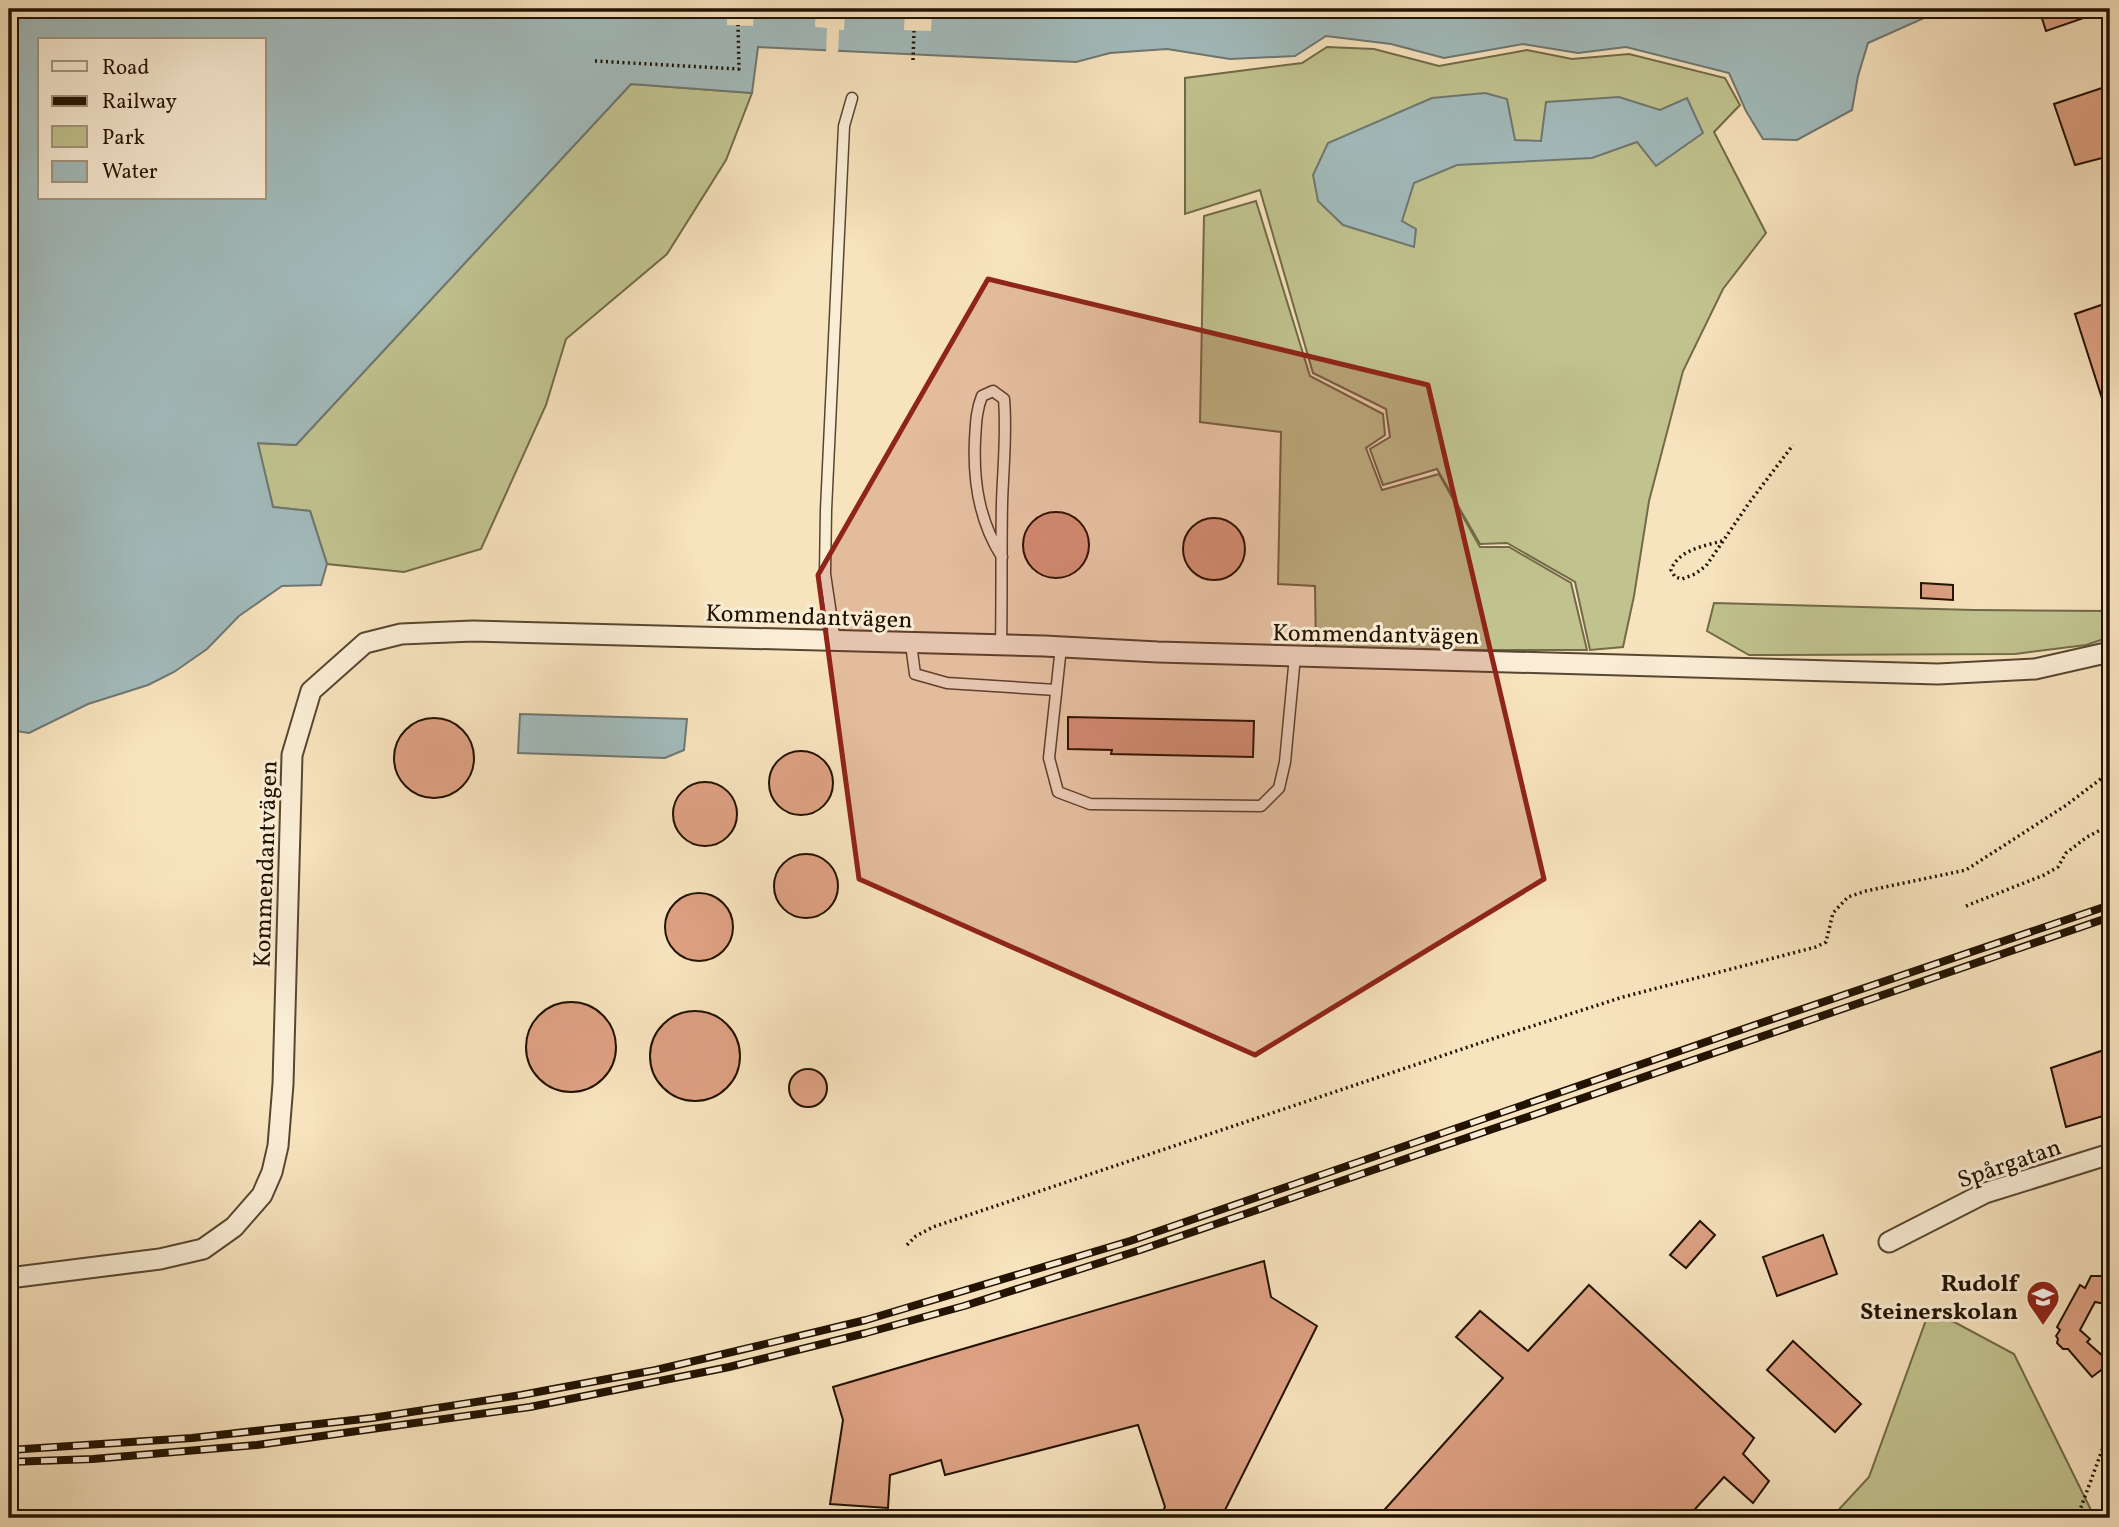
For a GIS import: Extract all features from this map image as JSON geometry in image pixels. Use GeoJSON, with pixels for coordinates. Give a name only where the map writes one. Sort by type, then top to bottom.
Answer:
{"type":"FeatureCollection","features":[{"type":"Feature","properties":{"kind":"street","name":"Kommendantvägen"},"geometry":{"type":"LineString","coordinates":[[9,1278],[160,1259],[203,1249],[234,1227],[262,1195],[272,1172],[278,1146],[283,1084],[292,755],[311,691],[365,643],[401,634],[473,631],[1938,674],[2035,669],[2110,652]]}},
{"type":"Feature","properties":{"kind":"street","name":"Spårgatan"},"geometry":{"type":"LineString","coordinates":[[1889,1242],[1984,1193],[2110,1154]]}},
{"type":"Feature","properties":{"kind":"lane"},"geometry":{"type":"LineString","coordinates":[[835,642],[825,574],[826,510],[844,126],[852,98]]}},
{"type":"Feature","properties":{"kind":"lane"},"geometry":{"type":"LineString","coordinates":[[1001,645],[1006,426],[1004,399],[993,391],[982,396],[977,410],[974,463],[977,495],[984,519],[992,541],[1002,557]]}},
{"type":"Feature","properties":{"kind":"lane"},"geometry":{"type":"LineString","coordinates":[[911,644],[915,674],[947,683],[989,688],[1056,690]]}},
{"type":"Feature","properties":{"kind":"lane"},"geometry":{"type":"LineString","coordinates":[[1061,647],[1049,758],[1058,792],[1090,804],[1261,806],[1279,788],[1285,762],[1295,656]]}},
{"type":"Feature","properties":{"kind":"path"},"geometry":{"type":"LineString","coordinates":[[811,9],[816,9]]}},
{"type":"Feature","properties":{"kind":"path"},"geometry":{"type":"LineString","coordinates":[[875,9],[905,12]]}},
{"type":"Feature","properties":{"kind":"path"},"geometry":{"type":"LineString","coordinates":[[594,61],[739,69],[738,25]]}},
{"type":"Feature","properties":{"kind":"path"},"geometry":{"type":"LineString","coordinates":[[913,60],[914,31]]}},
{"type":"Feature","properties":{"kind":"path"},"geometry":{"type":"LineString","coordinates":[[1722,541],[1681,555],[1671,570],[1675,577],[1682,579],[1706,566],[1793,445]]}},
{"type":"Feature","properties":{"kind":"path"},"geometry":{"type":"LineString","coordinates":[[907,1245],[916,1236],[933,1227],[1492,1039],[1623,997],[1816,947],[1826,942],[1833,913],[1848,897],[1966,870],[2065,806],[2110,772]]}},
{"type":"Feature","properties":{"kind":"path"},"geometry":{"type":"LineString","coordinates":[[1965,906],[2051,872],[2058,867],[2066,853],[2087,836],[2110,825]]}},
{"type":"Feature","properties":{"kind":"path"},"geometry":{"type":"LineString","coordinates":[[2077,1518],[2110,1421]]}},
{"type":"Feature","properties":{"kind":"path"},"geometry":{"type":"LineString","coordinates":[[695,1518],[837,1518]]}},
{"type":"Feature","properties":{"kind":"highlighted area"},"geometry":{"type":"Polygon","coordinates":[[[988,279],[1428,385],[1544,879],[1255,1055],[859,879],[818,575],[988,279]]]}},
{"type":"Feature","properties":{"kind":"green space"},"geometry":{"type":"Polygon","coordinates":[[[1327,47],[1374,49],[1439,66],[1527,50],[1572,59],[1629,54],[1725,78],[1740,105],[1714,132],[1766,233],[1723,289],[1683,371],[1649,501],[1623,647],[1590,650],[1575,582],[1507,543],[1480,544],[1437,469],[1383,485],[1370,449],[1390,437],[1386,409],[1313,373],[1260,190],[1185,214],[1185,78],[1302,63],[1327,47]]]}},
{"type":"Feature","properties":{"kind":"green space"},"geometry":{"type":"Polygon","coordinates":[[[631,84],[752,93],[726,160],[667,254],[566,339],[546,405],[481,549],[404,572],[327,564],[310,511],[273,507],[257,443],[296,445],[631,84]]]}},
{"type":"Feature","properties":{"kind":"green space"},"geometry":{"type":"Polygon","coordinates":[[[1256,201],[1310,376],[1383,414],[1385,435],[1366,448],[1382,490],[1439,474],[1480,547],[1509,547],[1571,583],[1587,650],[1316,650],[1315,586],[1278,584],[1281,432],[1200,422],[1204,216],[1256,201]]]}},
{"type":"Feature","properties":{"kind":"green space"},"geometry":{"type":"Polygon","coordinates":[[[1714,603],[2110,611],[2110,637],[2086,645],[2015,654],[1749,655],[1707,631],[1714,603]]]}},
{"type":"Feature","properties":{"kind":"green space"},"geometry":{"type":"Polygon","coordinates":[[[1930,1309],[2014,1354],[2093,1514],[2090,1518],[1831,1518],[1869,1477],[1930,1309]]]}},
{"type":"Feature","properties":{"kind":"water"},"geometry":{"type":"Polygon","coordinates":[[[9,9],[1930,9],[1931,15],[1868,43],[1852,110],[1797,140],[1763,139],[1746,111],[1729,73],[1626,47],[1578,53],[1523,44],[1444,58],[1391,44],[1326,36],[1295,56],[1230,59],[1167,49],[1110,53],[1076,62],[758,47],[752,93],[631,84],[296,445],[258,443],[273,507],[310,511],[327,564],[321,585],[282,586],[239,616],[207,649],[174,672],[148,685],[88,704],[29,733],[9,730],[9,9]]]}},
{"type":"Feature","properties":{"kind":"water"},"geometry":{"type":"Polygon","coordinates":[[[1485,93],[1507,99],[1515,140],[1541,141],[1546,102],[1619,97],[1660,110],[1687,98],[1703,133],[1656,166],[1637,142],[1592,158],[1457,165],[1414,183],[1402,221],[1416,229],[1414,247],[1343,225],[1318,201],[1313,175],[1328,143],[1432,98],[1485,93]]]}},
{"type":"Feature","properties":{"kind":"water"},"geometry":{"type":"Polygon","coordinates":[[[520,714],[687,719],[684,750],[665,758],[518,753],[520,714]]]}},
{"type":"Feature","properties":{"kind":"pier"},"geometry":{"type":"Polygon","coordinates":[[[727,9],[754,9],[753,26],[727,25],[727,9]]]}},
{"type":"Feature","properties":{"kind":"pier"},"geometry":{"type":"Polygon","coordinates":[[[816,9],[875,9],[875,15],[845,14],[844,30],[839,30],[838,54],[826,53],[827,28],[815,27],[816,9]]]}},
{"type":"Feature","properties":{"kind":"pier"},"geometry":{"type":"Polygon","coordinates":[[[905,9],[932,9],[931,31],[904,30],[905,9]]]}},
{"type":"Feature","properties":{"kind":"building"},"geometry":{"type":"Polygon","coordinates":[[[2039,9],[2103,9],[2104,11],[2046,31],[2039,9]]]}},
{"type":"Feature","properties":{"kind":"building"},"geometry":{"type":"Polygon","coordinates":[[[2105,87],[2110,96],[2110,156],[2075,165],[2054,104],[2105,87]]]}},
{"type":"Feature","properties":{"kind":"building"},"geometry":{"type":"Polygon","coordinates":[[[2110,302],[2110,413],[2107,414],[2075,314],[2110,302]]]}},
{"type":"Feature","properties":{"kind":"building"},"geometry":{"type":"Polygon","coordinates":[[[1056,512],[1069,515],[1079,522],[1086,532],[1089,545],[1086,558],[1079,568],[1069,575],[1056,578],[1043,575],[1033,568],[1026,558],[1023,545],[1026,532],[1033,522],[1043,515],[1056,512]]]}},
{"type":"Feature","properties":{"kind":"building"},"geometry":{"type":"Polygon","coordinates":[[[1214,518],[1226,520],[1236,527],[1243,537],[1243,561],[1236,571],[1226,578],[1214,580],[1202,578],[1192,571],[1185,561],[1183,549],[1185,537],[1192,527],[1202,520],[1214,518]]]}},
{"type":"Feature","properties":{"kind":"building"},"geometry":{"type":"Polygon","coordinates":[[[1921,583],[1953,585],[1953,600],[1921,598],[1921,583]]]}},
{"type":"Feature","properties":{"kind":"building"},"geometry":{"type":"Polygon","coordinates":[[[1068,717],[1254,721],[1253,757],[1111,754],[1112,750],[1068,749],[1068,717]]]}},
{"type":"Feature","properties":{"kind":"building"},"geometry":{"type":"Polygon","coordinates":[[[426,718],[442,718],[463,729],[474,750],[474,766],[463,787],[442,798],[426,798],[412,792],[400,780],[394,766],[394,750],[400,736],[412,724],[426,718]]]}},
{"type":"Feature","properties":{"kind":"building"},"geometry":{"type":"Polygon","coordinates":[[[801,751],[824,760],[833,783],[824,806],[801,815],[778,806],[769,783],[778,760],[801,751]]]}},
{"type":"Feature","properties":{"kind":"building"},"geometry":{"type":"Polygon","coordinates":[[[705,782],[728,791],[737,814],[728,837],[705,846],[682,837],[673,814],[682,791],[705,782]]]}},
{"type":"Feature","properties":{"kind":"building"},"geometry":{"type":"Polygon","coordinates":[[[806,854],[824,860],[832,868],[838,886],[832,904],[824,912],[806,918],[788,912],[780,904],[774,886],[780,868],[788,860],[806,854]]]}},
{"type":"Feature","properties":{"kind":"building"},"geometry":{"type":"Polygon","coordinates":[[[706,893],[727,908],[733,920],[731,940],[723,951],[706,961],[692,961],[675,951],[667,940],[665,920],[675,903],[686,895],[706,893]]]}},
{"type":"Feature","properties":{"kind":"building"},"geometry":{"type":"Polygon","coordinates":[[[571,1002],[596,1010],[608,1022],[616,1047],[608,1072],[596,1084],[571,1092],[546,1084],[534,1072],[526,1047],[534,1022],[546,1010],[571,1002]]]}},
{"type":"Feature","properties":{"kind":"building"},"geometry":{"type":"Polygon","coordinates":[[[695,1011],[720,1019],[732,1031],[740,1056],[732,1081],[720,1093],[695,1101],[670,1093],[658,1081],[650,1056],[658,1031],[670,1019],[695,1011]]]}},
{"type":"Feature","properties":{"kind":"building"},"geometry":{"type":"Polygon","coordinates":[[[2110,1048],[2110,1114],[2066,1127],[2051,1068],[2110,1048]]]}},
{"type":"Feature","properties":{"kind":"building"},"geometry":{"type":"Polygon","coordinates":[[[808,1069],[821,1075],[827,1088],[821,1101],[808,1107],[795,1101],[789,1088],[795,1075],[808,1069]]]}},
{"type":"Feature","properties":{"kind":"building"},"geometry":{"type":"Polygon","coordinates":[[[1700,1221],[1715,1235],[1686,1268],[1670,1255],[1700,1221]]]}},
{"type":"Feature","properties":{"kind":"building"},"geometry":{"type":"Polygon","coordinates":[[[1823,1235],[1837,1274],[1777,1296],[1763,1257],[1823,1235]]]}},
{"type":"Feature","properties":{"kind":"building"},"geometry":{"type":"Polygon","coordinates":[[[1264,1261],[1271,1297],[1317,1326],[1221,1518],[1159,1518],[1165,1507],[1138,1425],[945,1475],[941,1460],[890,1475],[888,1508],[830,1504],[843,1420],[833,1387],[1264,1261]]]}},
{"type":"Feature","properties":{"kind":"building"},"geometry":{"type":"Polygon","coordinates":[[[2091,1276],[2103,1276],[2103,1280],[2110,1282],[2110,1305],[2095,1302],[2080,1330],[2090,1339],[2087,1342],[2109,1364],[2092,1377],[2068,1349],[2063,1349],[2057,1343],[2056,1336],[2060,1330],[2057,1327],[2080,1285],[2085,1288],[2091,1276]]]}},
{"type":"Feature","properties":{"kind":"building"},"geometry":{"type":"Polygon","coordinates":[[[1589,1285],[1754,1438],[1743,1454],[1769,1481],[1753,1503],[1724,1477],[1687,1518],[1377,1518],[1503,1378],[1456,1337],[1480,1311],[1528,1351],[1589,1285]]]}},
{"type":"Feature","properties":{"kind":"building"},"geometry":{"type":"Polygon","coordinates":[[[1793,1341],[1861,1404],[1835,1432],[1767,1370],[1793,1341]]]}},
{"type":"Feature","properties":{"kind":"railway"},"geometry":{"type":"LineString","coordinates":[[9,1450],[192,1438],[372,1418],[521,1395],[656,1370],[866,1320],[1130,1241],[2110,905]]}},
{"type":"Feature","properties":{"kind":"railway"},"geometry":{"type":"LineString","coordinates":[[9,1462],[93,1459],[257,1445],[530,1407],[729,1367],[866,1333],[964,1306],[1140,1250],[2110,917]]}},
{"type":"Feature","properties":{"kind":"place","name":"Rudolf Steinerskolan"},"geometry":{"type":"Point","coordinates":[2043,1327]}}]}
